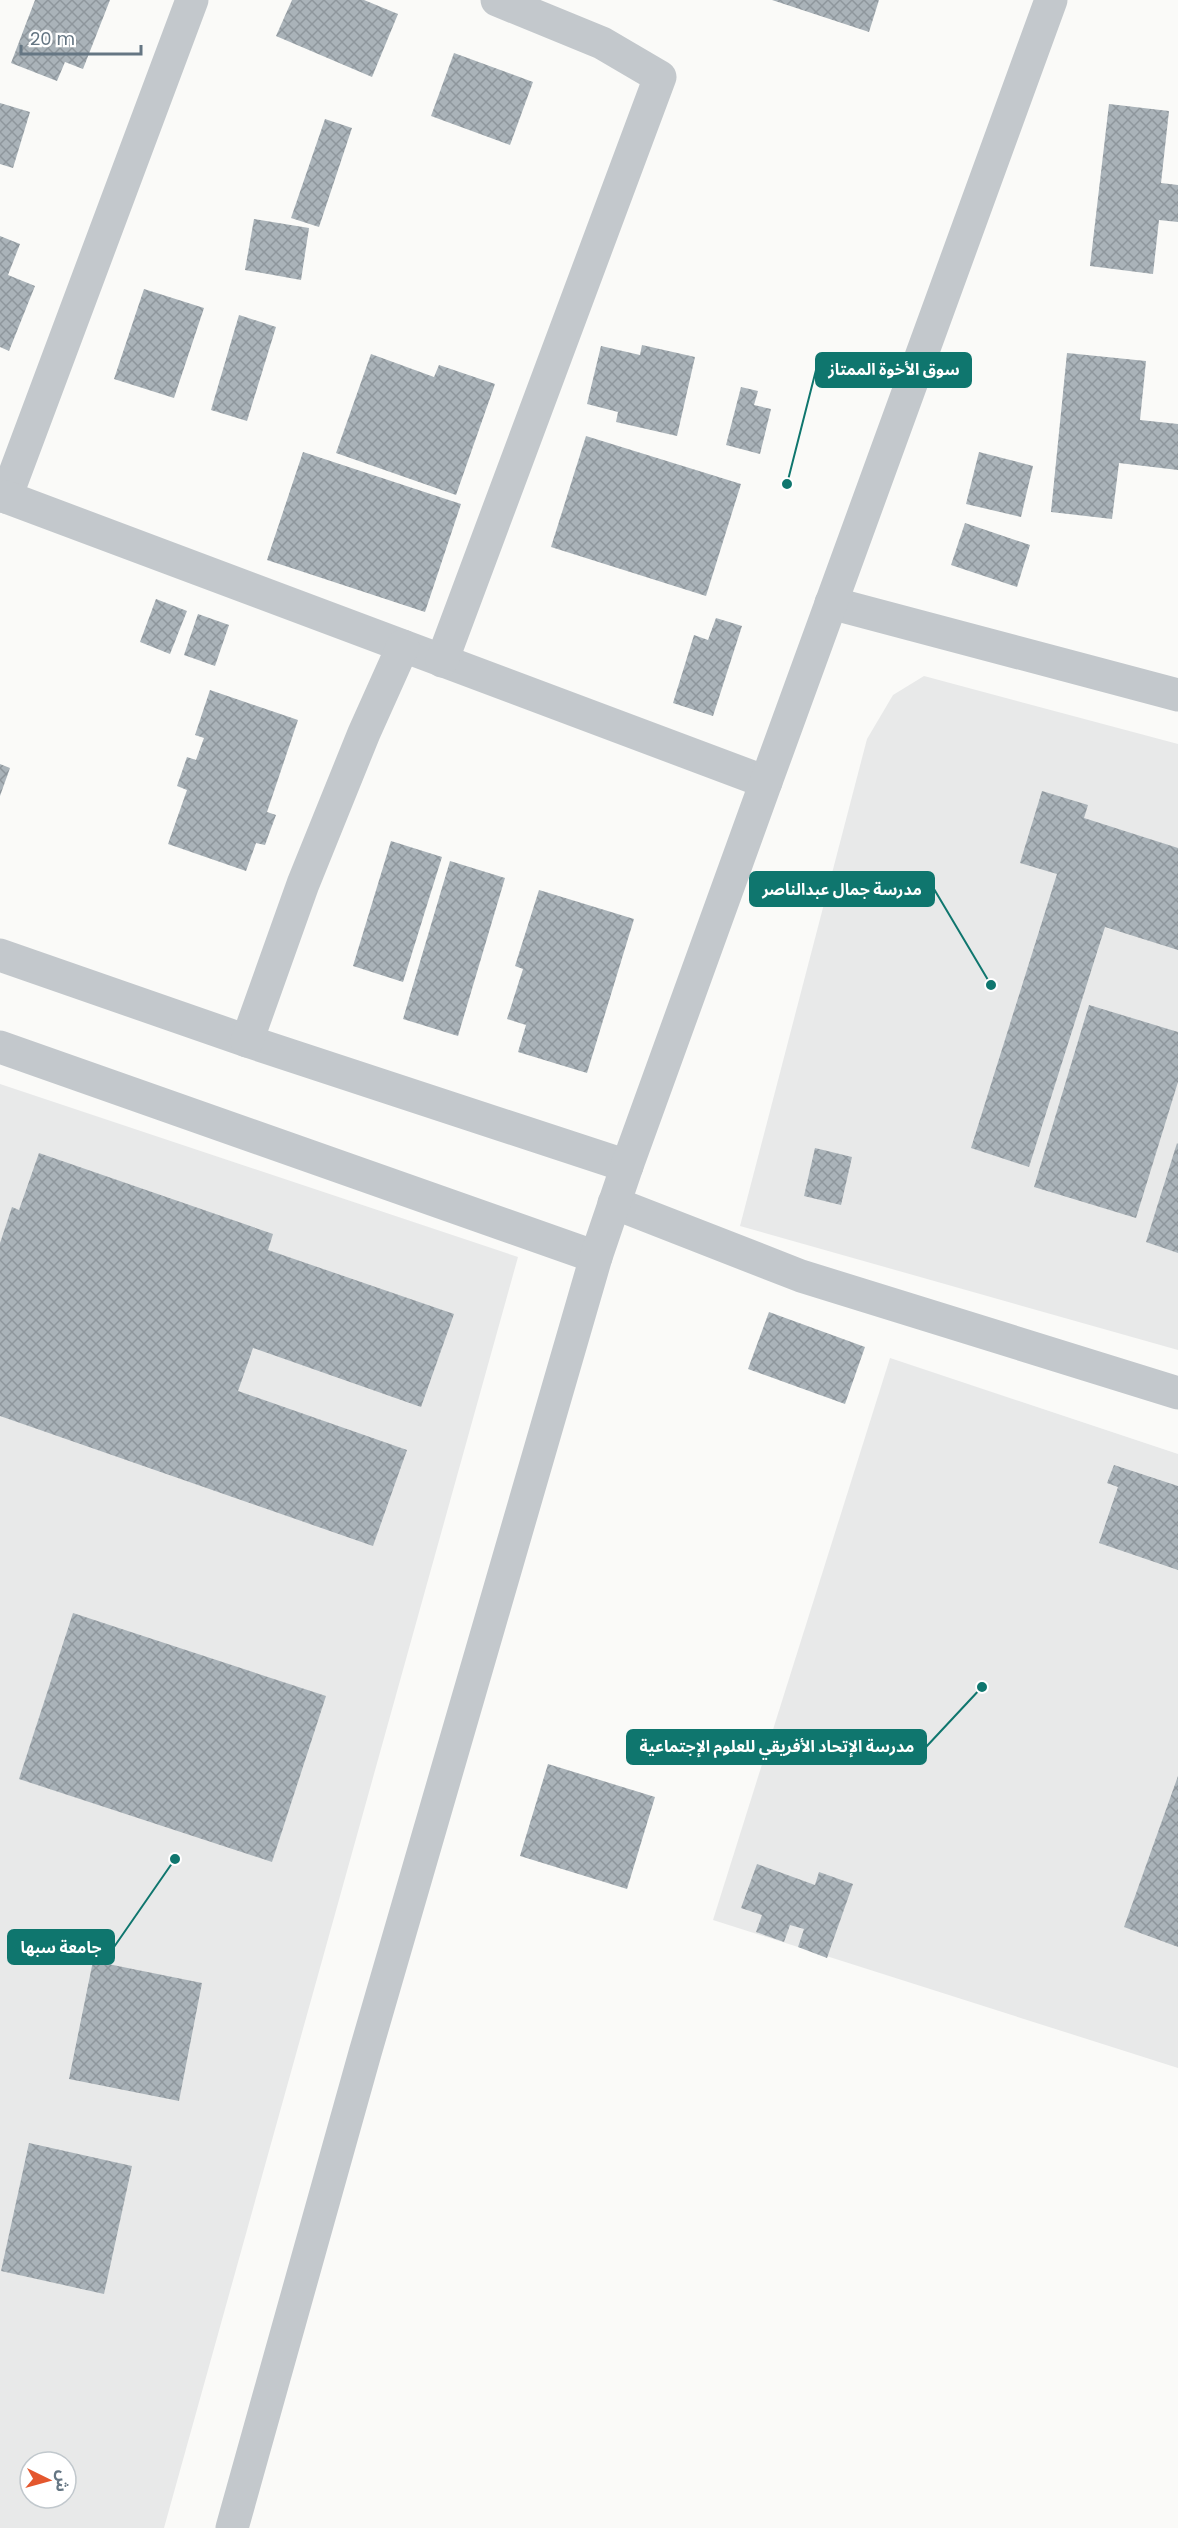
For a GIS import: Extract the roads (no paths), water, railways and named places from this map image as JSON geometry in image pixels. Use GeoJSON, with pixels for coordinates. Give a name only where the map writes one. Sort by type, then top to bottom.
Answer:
{"type":"FeatureCollection","features":[{"type":"Feature","properties":{"kind":"street"},"geometry":{"type":"LineString","coordinates":[[192,0],[3,496],[766,782]]}},
{"type":"Feature","properties":{"kind":"street"},"geometry":{"type":"LineString","coordinates":[[442,661],[660,77],[602,43],[497,0]]}},
{"type":"Feature","properties":{"kind":"street"},"geometry":{"type":"LineString","coordinates":[[232,2528],[365,2053],[596,1257],[627,1166],[1051,0]]}},
{"type":"Feature","properties":{"kind":"street"},"geometry":{"type":"LineString","coordinates":[[831,603],[1178,695]]}},
{"type":"Feature","properties":{"kind":"street"},"geometry":{"type":"LineString","coordinates":[[247,1041],[303,884],[364,733],[403,646]]}},
{"type":"Feature","properties":{"kind":"street"},"geometry":{"type":"LineString","coordinates":[[0,956],[247,1041],[627,1166]]}},
{"type":"Feature","properties":{"kind":"street"},"geometry":{"type":"LineString","coordinates":[[0,1047],[596,1257]]}},
{"type":"Feature","properties":{"kind":"street"},"geometry":{"type":"LineString","coordinates":[[614,1203],[801,1276],[1178,1393]]}},
{"type":"Feature","properties":{"kind":"place","name":"سوق الأخوة الممتاز"},"geometry":{"type":"Point","coordinates":[787,484]}},
{"type":"Feature","properties":{"kind":"place","name":"مدرسة جمال عبدالناصر"},"geometry":{"type":"Point","coordinates":[991,985]}},
{"type":"Feature","properties":{"kind":"place","name":"مدرسة الإتحاد الأفريقي للعلوم الإجتماعية"},"geometry":{"type":"Point","coordinates":[982,1687]}},
{"type":"Feature","properties":{"kind":"place","name":"جامعة سبها"},"geometry":{"type":"Point","coordinates":[175,1859]}}]}
